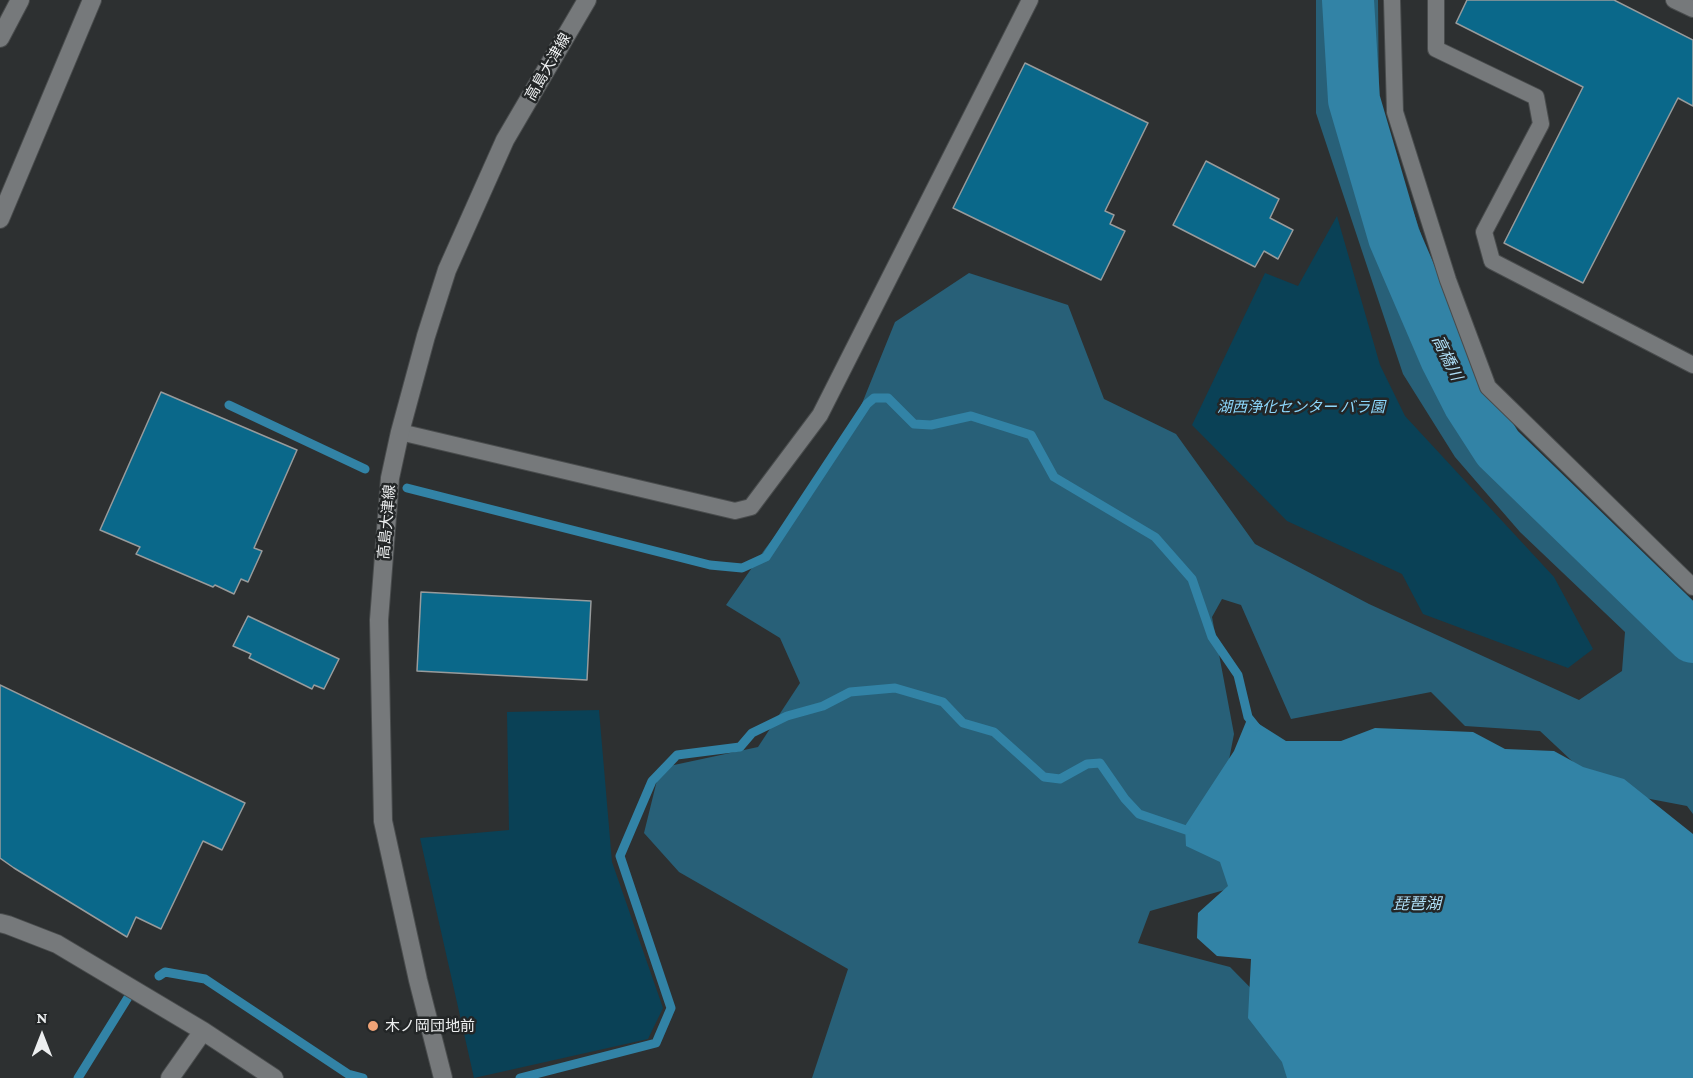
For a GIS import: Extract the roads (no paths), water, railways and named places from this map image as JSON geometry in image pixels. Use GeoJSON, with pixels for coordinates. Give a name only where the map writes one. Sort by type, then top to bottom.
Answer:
{"type":"FeatureCollection","features":[{"type":"Feature","properties":{"kind":"main road"},"geometry":{"type":"LineString","coordinates":[[0,38],[20,0]]}},
{"type":"Feature","properties":{"kind":"main road"},"geometry":{"type":"LineString","coordinates":[[0,219],[92,0]]}},
{"type":"Feature","properties":{"kind":"main road","name":"高島大津線"},"geometry":{"type":"LineString","coordinates":[[443,1078],[418,980],[383,820],[379,620],[390,478],[426,336],[447,270],[505,140],[587,0]]}},
{"type":"Feature","properties":{"kind":"main road"},"geometry":{"type":"LineString","coordinates":[[0,923],[57,944],[202,1031],[274,1078]]}},
{"type":"Feature","properties":{"kind":"main road"},"geometry":{"type":"LineString","coordinates":[[170,1078],[202,1031]]}},
{"type":"Feature","properties":{"kind":"lane"},"geometry":{"type":"LineString","coordinates":[[400,432],[735,511],[751,507],[820,415],[1030,0]]}},
{"type":"Feature","properties":{"kind":"lane"},"geometry":{"type":"LineString","coordinates":[[1392,0],[1395,112],[1448,280],[1488,387],[1693,587]]}},
{"type":"Feature","properties":{"kind":"lane"},"geometry":{"type":"LineString","coordinates":[[1436,0],[1436,49],[1536,97],[1541,124],[1484,232],[1492,261],[1693,365]]}},
{"type":"Feature","properties":{"kind":"lane"},"geometry":{"type":"LineString","coordinates":[[1674,0],[1693,9]]}},
{"type":"Feature","properties":{"kind":"water","name":"琵琶湖"},"geometry":{"type":"Polygon","coordinates":[[[1248,717],[1286,741],[1341,741],[1375,728],[1473,732],[1505,749],[1554,751],[1583,767],[1624,779],[1693,834],[1693,1078],[1287,1078],[1282,1062],[1248,1018],[1251,959],[1217,956],[1197,938],[1198,913],[1228,886],[1220,862],[1186,846],[1185,826],[1234,751],[1248,717]]]}},
{"type":"Feature","properties":{"kind":"waterway","name":"高橋川"},"geometry":{"type":"LineString","coordinates":[[1348,0],[1354,100],[1394,237],[1446,358],[1469,403],[1498,448],[1693,637]]}},
{"type":"Feature","properties":{"kind":"waterway"},"geometry":{"type":"LineString","coordinates":[[407,488],[710,565],[742,568],[766,557],[867,404],[874,398],[888,398],[914,424],[931,425],[971,416],[1031,435],[1054,477],[1155,537],[1192,579],[1212,637],[1238,675],[1248,717],[1256,727]]}},
{"type":"Feature","properties":{"kind":"waterway"},"geometry":{"type":"LineString","coordinates":[[229,405],[365,469]]}},
{"type":"Feature","properties":{"kind":"waterway"},"geometry":{"type":"LineString","coordinates":[[520,1078],[656,1043],[671,1008],[620,856],[652,781],[677,755],[740,747],[752,733],[787,716],[823,706],[850,692],[895,688],[943,702],[963,723],[994,732],[1044,777],[1060,779],[1087,764],[1100,763],[1125,799],[1139,814],[1186,830]]}},
{"type":"Feature","properties":{"kind":"waterway"},"geometry":{"type":"LineString","coordinates":[[159,976],[165,972],[205,979],[348,1074],[363,1078]]}},
{"type":"Feature","properties":{"kind":"waterway"},"geometry":{"type":"LineString","coordinates":[[78,1078],[132,991]]}},
{"type":"Feature","properties":{"kind":"place","name":"木ノ岡団地前"},"geometry":{"type":"Point","coordinates":[373,1026]}},
{"type":"Feature","properties":{"kind":"park label","name":"湖西浄化センター バラ園"},"geometry":{"type":"Point","coordinates":[1301,407]}}]}
